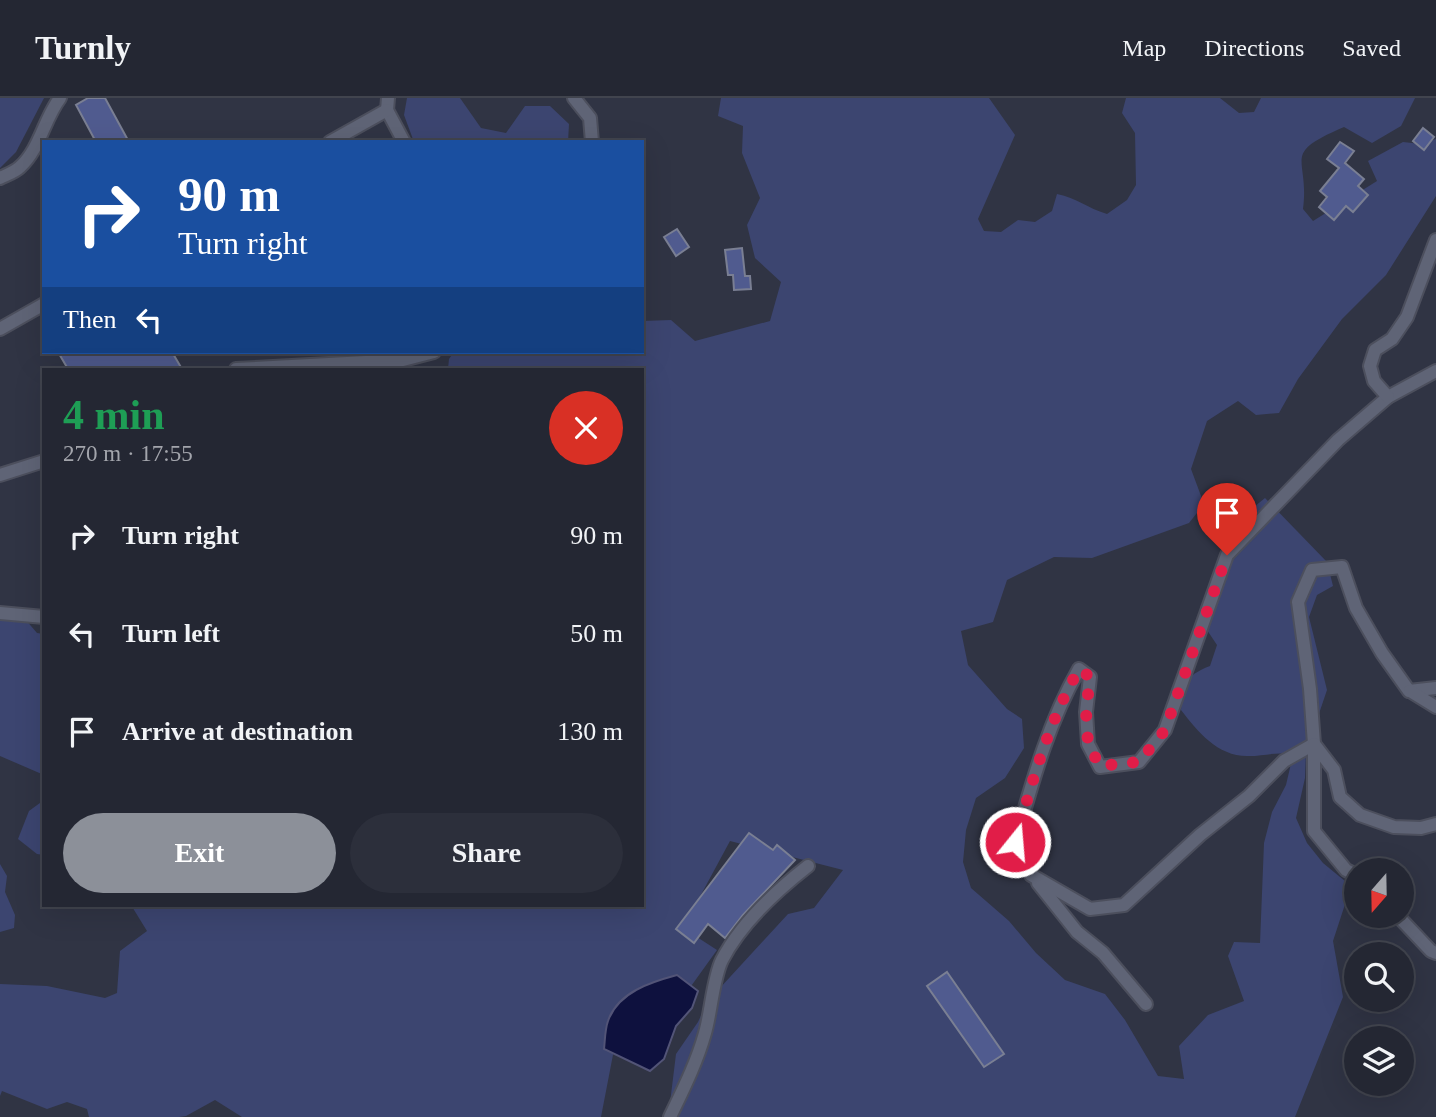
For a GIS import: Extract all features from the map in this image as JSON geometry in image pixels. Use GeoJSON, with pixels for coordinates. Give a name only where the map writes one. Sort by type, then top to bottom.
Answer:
{"type":"FeatureCollection","features":[{"type":"Feature","properties":{"kind":"street"},"geometry":{"type":"LineString","coordinates":[[0,178],[20,168],[37,144],[60,98]]}},
{"type":"Feature","properties":{"kind":"street"},"geometry":{"type":"LineString","coordinates":[[574,98],[590,118],[592,140]]}},
{"type":"Feature","properties":{"kind":"street"},"geometry":{"type":"LineString","coordinates":[[333,140],[387,104],[403,140]]}},
{"type":"Feature","properties":{"kind":"street"},"geometry":{"type":"LineString","coordinates":[[1388,397],[1374,381],[1370,366],[1375,350],[1392,339],[1407,317],[1436,240]]}},
{"type":"Feature","properties":{"kind":"street"},"geometry":{"type":"LineString","coordinates":[[0,329],[42,305]]}},
{"type":"Feature","properties":{"kind":"street"},"geometry":{"type":"LineString","coordinates":[[255,368],[403,360],[426,354]]}},
{"type":"Feature","properties":{"kind":"street"},"geometry":{"type":"LineString","coordinates":[[1146,1004],[1103,953],[1077,932],[1031,875],[1015,842],[1063,698],[1079,669],[1090,677],[1086,712],[1088,744],[1100,766],[1139,762],[1165,730],[1227,555],[1338,440],[1388,397],[1436,371]]}},
{"type":"Feature","properties":{"kind":"street"},"geometry":{"type":"LineString","coordinates":[[0,475],[42,462]]}},
{"type":"Feature","properties":{"kind":"street"},"geometry":{"type":"LineString","coordinates":[[1344,868],[1314,831],[1314,744],[1310,688],[1298,602],[1312,570],[1342,567],[1356,608],[1382,653],[1409,691],[1436,707]]}},
{"type":"Feature","properties":{"kind":"street"},"geometry":{"type":"LineString","coordinates":[[0,612],[42,617]]}},
{"type":"Feature","properties":{"kind":"street"},"geometry":{"type":"LineString","coordinates":[[1409,691],[1436,688]]}},
{"type":"Feature","properties":{"kind":"street"},"geometry":{"type":"LineString","coordinates":[[1031,875],[1090,909],[1124,905],[1200,835],[1249,796],[1284,761],[1314,744]]}},
{"type":"Feature","properties":{"kind":"street"},"geometry":{"type":"LineString","coordinates":[[1314,744],[1334,770],[1340,797],[1360,815],[1394,827],[1421,828],[1436,824]]}},
{"type":"Feature","properties":{"kind":"street"},"geometry":{"type":"LineString","coordinates":[[670,1117],[705,1034],[721,962],[763,906],[808,866]]}},
{"type":"Feature","properties":{"kind":"street"},"geometry":{"type":"LineString","coordinates":[[1409,928],[1436,953]]}},
{"type":"Feature","properties":{"kind":"shaded area"},"geometry":{"type":"Polygon","coordinates":[[[0,98],[44,98],[16,152],[0,168],[0,98]]]}},
{"type":"Feature","properties":{"kind":"shaded area"},"geometry":{"type":"Polygon","coordinates":[[[407,98],[460,98],[481,128],[506,133],[525,106],[550,106],[569,124],[568,140],[413,140],[404,115],[407,98]]]}},
{"type":"Feature","properties":{"kind":"shaded area"},"geometry":{"type":"Polygon","coordinates":[[[721,98],[989,98],[1015,135],[978,219],[984,231],[1001,232],[1018,220],[1035,222],[1052,211],[1057,194],[1107,214],[1127,200],[1136,185],[1135,133],[1122,113],[1126,98],[1220,98],[1239,113],[1254,112],[1261,98],[1415,98],[1401,126],[1372,143],[1344,127],[1324,136],[1304,151],[1303,209],[1313,221],[1377,181],[1368,161],[1403,142],[1421,144],[1436,139],[1436,196],[1386,275],[1342,319],[1298,379],[1279,413],[1256,415],[1238,401],[1207,421],[1191,469],[1204,504],[1189,523],[1092,558],[1054,557],[1007,580],[993,622],[961,631],[968,665],[1007,709],[1022,719],[1024,748],[1005,778],[976,798],[966,830],[963,862],[971,888],[1009,921],[1036,953],[1065,980],[1105,994],[1125,1020],[1158,1076],[1184,1079],[1179,1046],[1208,1015],[1244,1001],[1228,956],[1234,942],[1260,943],[1264,843],[1272,812],[1286,785],[1293,755],[1238,755],[1218,748],[1181,710],[1184,688],[1190,678],[1210,666],[1217,645],[1205,627],[1228,567],[1244,539],[1249,511],[1265,498],[1327,562],[1333,586],[1317,595],[1309,617],[1327,690],[1306,752],[1305,778],[1296,818],[1307,843],[1323,863],[1344,880],[1344,907],[1333,941],[1343,997],[1295,1117],[664,1117],[669,1111],[676,1054],[698,1022],[708,1001],[788,914],[814,908],[843,870],[730,841],[683,928],[717,950],[689,989],[617,1034],[601,1117],[242,1117],[215,1100],[179,1117],[89,1117],[87,1109],[67,1102],[47,1109],[2,1091],[0,1096],[0,984],[47,986],[105,998],[117,993],[120,951],[147,931],[132,907],[644,907],[644,368],[448,368],[449,359],[453,354],[644,354],[644,321],[671,320],[695,341],[770,321],[781,282],[755,258],[747,225],[760,198],[742,153],[743,126],[718,116],[721,98]]]}},
{"type":"Feature","properties":{"kind":"shaded area"},"geometry":{"type":"Polygon","coordinates":[[[0,618],[25,619],[37,633],[42,634],[42,774],[0,756],[0,618]]]}},
{"type":"Feature","properties":{"kind":"shaded area"},"geometry":{"type":"Polygon","coordinates":[[[42,801],[42,855],[37,854],[18,839],[29,811],[42,801]]]}},
{"type":"Feature","properties":{"kind":"shaded area"},"geometry":{"type":"Polygon","coordinates":[[[0,864],[7,876],[5,892],[15,915],[14,928],[0,932],[0,864]]]}},
{"type":"Feature","properties":{"kind":"shaded area"},"geometry":{"type":"Polygon","coordinates":[[[677,975],[698,991],[692,1008],[676,1026],[664,1059],[650,1071],[604,1049],[608,1021],[619,1003],[646,985],[677,975]]]}},
{"type":"Feature","properties":{"kind":"building"},"geometry":{"type":"Polygon","coordinates":[[[88,98],[105,98],[128,140],[95,140],[76,105],[88,98]]]}},
{"type":"Feature","properties":{"kind":"building"},"geometry":{"type":"Polygon","coordinates":[[[1423,128],[1434,137],[1424,150],[1413,141],[1423,128]]]}},
{"type":"Feature","properties":{"kind":"building"},"geometry":{"type":"Polygon","coordinates":[[[1340,142],[1354,151],[1345,163],[1364,179],[1358,186],[1368,195],[1353,212],[1346,206],[1334,220],[1319,207],[1327,197],[1320,191],[1339,168],[1327,159],[1340,142]]]}},
{"type":"Feature","properties":{"kind":"building"},"geometry":{"type":"Polygon","coordinates":[[[677,229],[689,247],[676,256],[664,237],[677,229]]]}},
{"type":"Feature","properties":{"kind":"building"},"geometry":{"type":"Polygon","coordinates":[[[742,248],[745,276],[750,276],[751,289],[734,290],[733,275],[728,275],[725,250],[742,248]]]}},
{"type":"Feature","properties":{"kind":"building"},"geometry":{"type":"Polygon","coordinates":[[[59,354],[173,354],[181,368],[67,368],[59,354]]]}},
{"type":"Feature","properties":{"kind":"building"},"geometry":{"type":"Polygon","coordinates":[[[749,833],[773,850],[777,845],[795,860],[725,938],[708,924],[694,943],[676,929],[749,833]]]}},
{"type":"Feature","properties":{"kind":"building"},"geometry":{"type":"Polygon","coordinates":[[[947,972],[1004,1054],[984,1067],[927,986],[947,972]]]}},
{"type":"Feature","properties":{"kind":"route"},"geometry":{"type":"LineString","coordinates":[[1015,842],[1037,766],[1063,698],[1079,669],[1090,677],[1086,712],[1088,744],[1100,766],[1139,762],[1165,730],[1227,555]]}}]}
